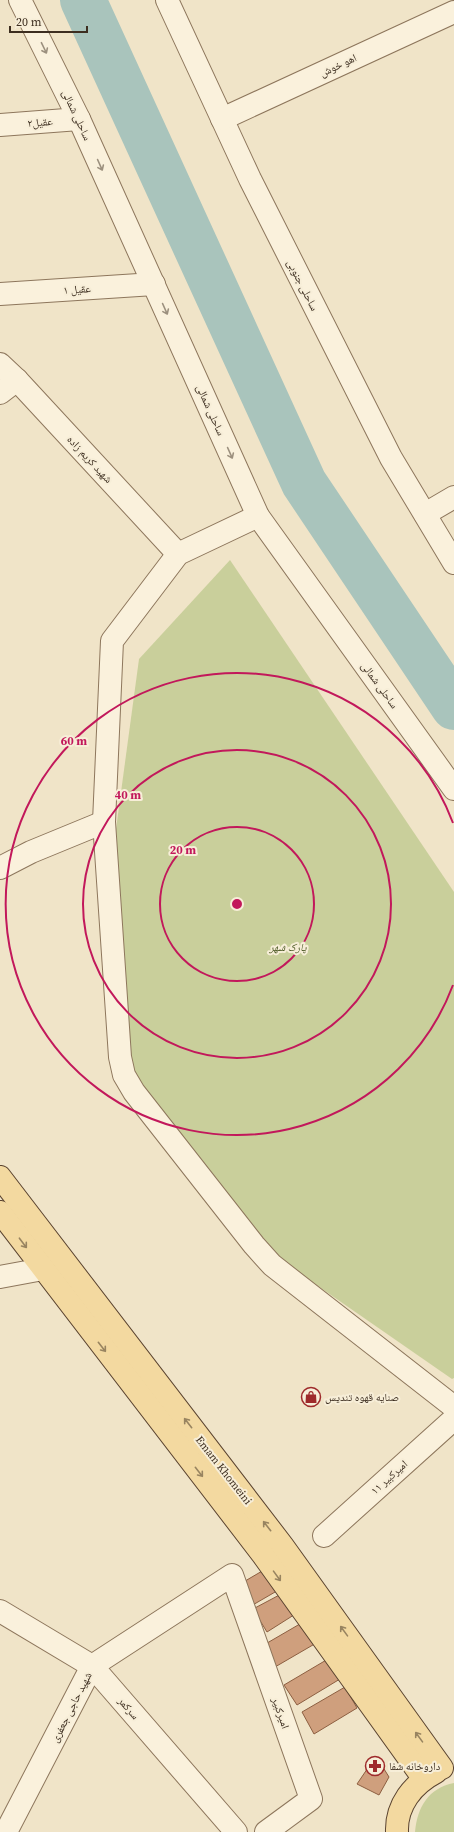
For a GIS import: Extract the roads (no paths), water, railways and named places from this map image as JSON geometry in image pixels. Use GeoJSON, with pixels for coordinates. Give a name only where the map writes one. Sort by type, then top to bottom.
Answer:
{"type":"FeatureCollection","features":[{"type":"Feature","properties":{"kind":"main road","name":"Emam Khomeini"},"geometry":{"type":"LineString","coordinates":[[0,1177],[282,1545],[448,1768]]}},
{"type":"Feature","properties":{"kind":"main road","name":"Emam Khomeini"},"geometry":{"type":"LineString","coordinates":[[0,1212],[263,1555],[423,1778]]}},
{"type":"Feature","properties":{"kind":"main road"},"geometry":{"type":"LineString","coordinates":[[397,1832],[397,1822],[406,1797],[423,1778],[448,1768]]}},
{"type":"Feature","properties":{"kind":"street","name":"ساحلی شمالی"},"geometry":{"type":"LineString","coordinates":[[20,0],[79,119],[258,516],[454,790]]}},
{"type":"Feature","properties":{"kind":"street","name":"ساحلی جنوبی"},"geometry":{"type":"LineString","coordinates":[[167,0],[250,179],[387,451],[454,563]]}},
{"type":"Feature","properties":{"kind":"street","name":"اهو خوش"},"geometry":{"type":"LineString","coordinates":[[222,119],[454,12]]}},
{"type":"Feature","properties":{"kind":"street","name":"عقیل۲"},"geometry":{"type":"LineString","coordinates":[[0,125],[79,119]]}},
{"type":"Feature","properties":{"kind":"street","name":"عقیل ۱"},"geometry":{"type":"LineString","coordinates":[[0,294],[154,284]]}},
{"type":"Feature","properties":{"kind":"street","name":"شهید کریم زاده"},"geometry":{"type":"LineString","coordinates":[[0,364],[8,386],[178,554]]}},
{"type":"Feature","properties":{"kind":"street"},"geometry":{"type":"LineString","coordinates":[[425,514],[454,497]]}},
{"type":"Feature","properties":{"kind":"street"},"geometry":{"type":"LineString","coordinates":[[258,516],[178,554],[112,641],[104,822],[120,1057],[124,1075],[134,1092],[254,1245],[272,1265],[454,1407]]}},
{"type":"Feature","properties":{"kind":"street"},"geometry":{"type":"LineString","coordinates":[[0,868],[31,852],[104,822]]}},
{"type":"Feature","properties":{"kind":"street"},"geometry":{"type":"LineString","coordinates":[[0,1277],[43,1269]]}},
{"type":"Feature","properties":{"kind":"street","name":"امیرکبیر ۱۱"},"geometry":{"type":"LineString","coordinates":[[324,1536],[454,1418]]}},
{"type":"Feature","properties":{"kind":"street","name":"شهید حاجی جعفری"},"geometry":{"type":"LineString","coordinates":[[6,1832],[92,1666],[232,1575]]}},
{"type":"Feature","properties":{"kind":"street","name":"امیرکبیر"},"geometry":{"type":"LineString","coordinates":[[232,1575],[311,1799],[266,1832]]}},
{"type":"Feature","properties":{"kind":"street","name":"سرکمر"},"geometry":{"type":"LineString","coordinates":[[0,1611],[92,1666],[236,1832]]}},
{"type":"Feature","properties":{"kind":"waterway"},"geometry":{"type":"LineString","coordinates":[[83,0],[304,483],[454,707]]}},
{"type":"Feature","properties":{"kind":"place","name":"صنایه قهوه تندیس"},"geometry":{"type":"Point","coordinates":[311,1397]}},
{"type":"Feature","properties":{"kind":"place","name":"داروخانه شفا"},"geometry":{"type":"Point","coordinates":[375,1766]}},
{"type":"Feature","properties":{"kind":"park label","name":"پارک شهر"},"geometry":{"type":"Point","coordinates":[288,947]}}]}
